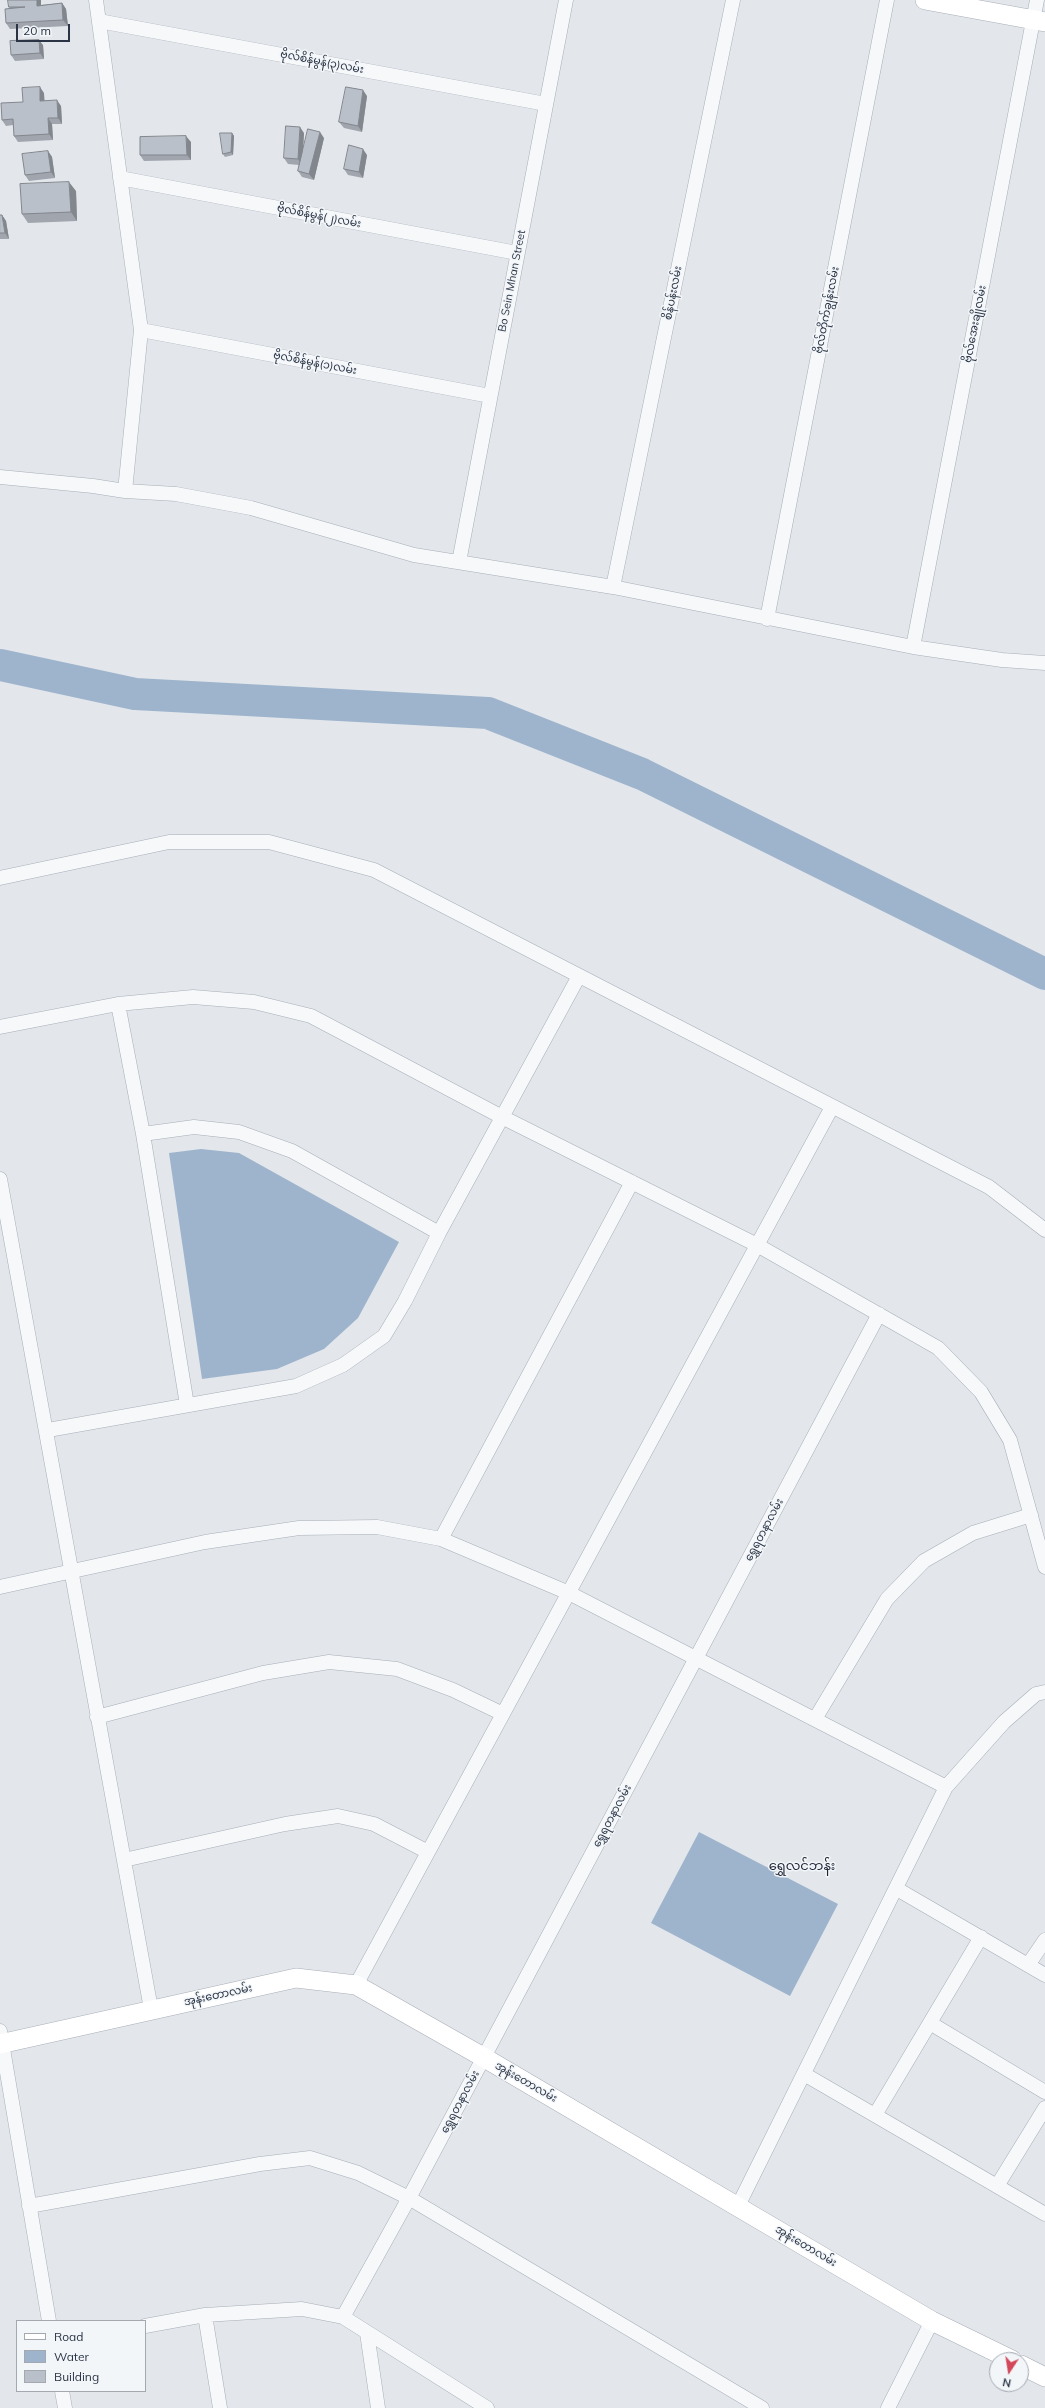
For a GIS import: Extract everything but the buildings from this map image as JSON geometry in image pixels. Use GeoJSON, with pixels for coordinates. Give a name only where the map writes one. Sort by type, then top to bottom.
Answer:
{"type":"FeatureCollection","features":[{"type":"Feature","properties":{"kind":"street"},"geometry":{"type":"LineString","coordinates":[[96,0],[141,330],[125,491]]}},
{"type":"Feature","properties":{"kind":"street","name":"Bo Sein Mhan Street"},"geometry":{"type":"LineString","coordinates":[[459,562],[566,0]]}},
{"type":"Feature","properties":{"kind":"street","name":"စိန်ပန်းလမ်း"},"geometry":{"type":"LineString","coordinates":[[613,587],[733,0]]}},
{"type":"Feature","properties":{"kind":"street","name":"ဗိုလ်တိုက်ချွန်းလမ်း"},"geometry":{"type":"LineString","coordinates":[[768,620],[887,0]]}},
{"type":"Feature","properties":{"kind":"street"},"geometry":{"type":"LineString","coordinates":[[925,0],[1039,21]]}},
{"type":"Feature","properties":{"kind":"street","name":"ဗိုလ်အေးချိုလမ်း"},"geometry":{"type":"LineString","coordinates":[[913,647],[1039,21],[1037,0]]}},
{"type":"Feature","properties":{"kind":"street","name":"ဗိုလ်စိန်မွန်(၃)လမ်း"},"geometry":{"type":"LineString","coordinates":[[98,21],[546,104]]}},
{"type":"Feature","properties":{"kind":"street","name":"ဗိုလ်စိန်မွန်(၂)လမ်း"},"geometry":{"type":"LineString","coordinates":[[120,178],[517,253]]}},
{"type":"Feature","properties":{"kind":"street","name":"ဗိုလ်စိန်မွန်(၁)လမ်း"},"geometry":{"type":"LineString","coordinates":[[141,330],[490,396]]}},
{"type":"Feature","properties":{"kind":"street"},"geometry":{"type":"LineString","coordinates":[[0,477],[93,486],[125,491],[176,494],[251,508],[414,555],[613,587],[768,620],[913,647],[1002,660],[1045,663]]}},
{"type":"Feature","properties":{"kind":"street"},"geometry":{"type":"LineString","coordinates":[[0,878],[169,842],[269,842],[374,870],[988,1187],[1045,1230]]}},
{"type":"Feature","properties":{"kind":"street"},"geometry":{"type":"LineString","coordinates":[[48,1430],[296,1386],[343,1365],[384,1336],[405,1301],[439,1233],[579,976]]}},
{"type":"Feature","properties":{"kind":"street"},"geometry":{"type":"LineString","coordinates":[[0,1027],[118,1004],[193,997],[254,1002],[310,1016],[502,1117],[757,1245],[938,1348],[981,1392],[1010,1440],[1045,1567]]}},
{"type":"Feature","properties":{"kind":"street"},"geometry":{"type":"LineString","coordinates":[[118,1004],[143,1134],[187,1405]]}},
{"type":"Feature","properties":{"kind":"street"},"geometry":{"type":"LineString","coordinates":[[356,1985],[832,1107]]}},
{"type":"Feature","properties":{"kind":"street"},"geometry":{"type":"LineString","coordinates":[[143,1134],[194,1127],[239,1132],[292,1151],[439,1233]]}},
{"type":"Feature","properties":{"kind":"street"},"geometry":{"type":"LineString","coordinates":[[0,1179],[48,1430],[71,1572],[151,2009]]}},
{"type":"Feature","properties":{"kind":"street"},"geometry":{"type":"LineString","coordinates":[[441,1539],[632,1182]]}},
{"type":"Feature","properties":{"kind":"street","name":"ရွှေရတနာလမ်း"},"geometry":{"type":"LineString","coordinates":[[343,2317],[409,2198],[879,1314]]}},
{"type":"Feature","properties":{"kind":"street"},"geometry":{"type":"LineString","coordinates":[[815,1719],[887,1599],[924,1561],[973,1533],[1031,1515]]}},
{"type":"Feature","properties":{"kind":"street"},"geometry":{"type":"LineString","coordinates":[[0,1587],[205,1542],[299,1528],[377,1526],[441,1539],[569,1593],[696,1657],[946,1787]]}},
{"type":"Feature","properties":{"kind":"street"},"geometry":{"type":"LineString","coordinates":[[97,1717],[263,1673],[329,1662],[397,1669],[453,1690],[503,1714]]}},
{"type":"Feature","properties":{"kind":"street"},"geometry":{"type":"LineString","coordinates":[[738,2206],[897,1889],[946,1787],[1004,1722],[1036,1694],[1045,1692]]}},
{"type":"Feature","properties":{"kind":"street"},"geometry":{"type":"LineString","coordinates":[[124,1860],[284,1824],[338,1816],[374,1824],[428,1852]]}},
{"type":"Feature","properties":{"kind":"street"},"geometry":{"type":"LineString","coordinates":[[897,1889],[1045,1974]]}},
{"type":"Feature","properties":{"kind":"street"},"geometry":{"type":"LineString","coordinates":[[875,2116],[981,1937]]}},
{"type":"Feature","properties":{"kind":"street"},"geometry":{"type":"LineString","coordinates":[[1028,1965],[1045,1940]]}},
{"type":"Feature","properties":{"kind":"street","name":"အုန်းတောလမ်း"},"geometry":{"type":"LineString","coordinates":[[1,2040],[296,1978],[356,1985],[483,2057],[932,2321],[996,2352]]}},
{"type":"Feature","properties":{"kind":"street"},"geometry":{"type":"LineString","coordinates":[[930,2023],[1045,2092]]}},
{"type":"Feature","properties":{"kind":"street"},"geometry":{"type":"LineString","coordinates":[[1,2040],[50,2320]]}},
{"type":"Feature","properties":{"kind":"street"},"geometry":{"type":"LineString","coordinates":[[804,2074],[1045,2214]]}},
{"type":"Feature","properties":{"kind":"street"},"geometry":{"type":"LineString","coordinates":[[997,2186],[1045,2108]]}},
{"type":"Feature","properties":{"kind":"street"},"geometry":{"type":"LineString","coordinates":[[29,2206],[260,2164],[310,2158],[358,2173],[409,2198],[762,2408]]}},
{"type":"Feature","properties":{"kind":"street"},"geometry":{"type":"LineString","coordinates":[[146,2326],[204,2315],[302,2309],[343,2317],[487,2408]]}},
{"type":"Feature","properties":{"kind":"street"},"geometry":{"type":"LineString","coordinates":[[204,2315],[220,2408]]}},
{"type":"Feature","properties":{"kind":"street"},"geometry":{"type":"LineString","coordinates":[[888,2408],[932,2321]]}},
{"type":"Feature","properties":{"kind":"street"},"geometry":{"type":"LineString","coordinates":[[367,2333],[378,2408]]}},
{"type":"Feature","properties":{"kind":"street"},"geometry":{"type":"LineString","coordinates":[[1029,2369],[1045,2377]]}},
{"type":"Feature","properties":{"kind":"street"},"geometry":{"type":"LineString","coordinates":[[62,2392],[65,2408]]}},
{"type":"Feature","properties":{"kind":"water"},"geometry":{"type":"Polygon","coordinates":[[[201,1149],[239,1153],[399,1242],[358,1318],[324,1349],[277,1369],[202,1379],[169,1153],[201,1149]]]}},
{"type":"Feature","properties":{"kind":"water"},"geometry":{"type":"Polygon","coordinates":[[[699,1832],[838,1904],[790,1996],[651,1923],[699,1832]]]}},
{"type":"Feature","properties":{"kind":"waterway"},"geometry":{"type":"LineString","coordinates":[[0,665],[135,694],[488,713],[642,774],[1045,974]]}},
{"type":"Feature","properties":{"kind":"district","name":"ရွှေလင်ဘန်း"},"geometry":{"type":"Point","coordinates":[802,1866]}}]}
